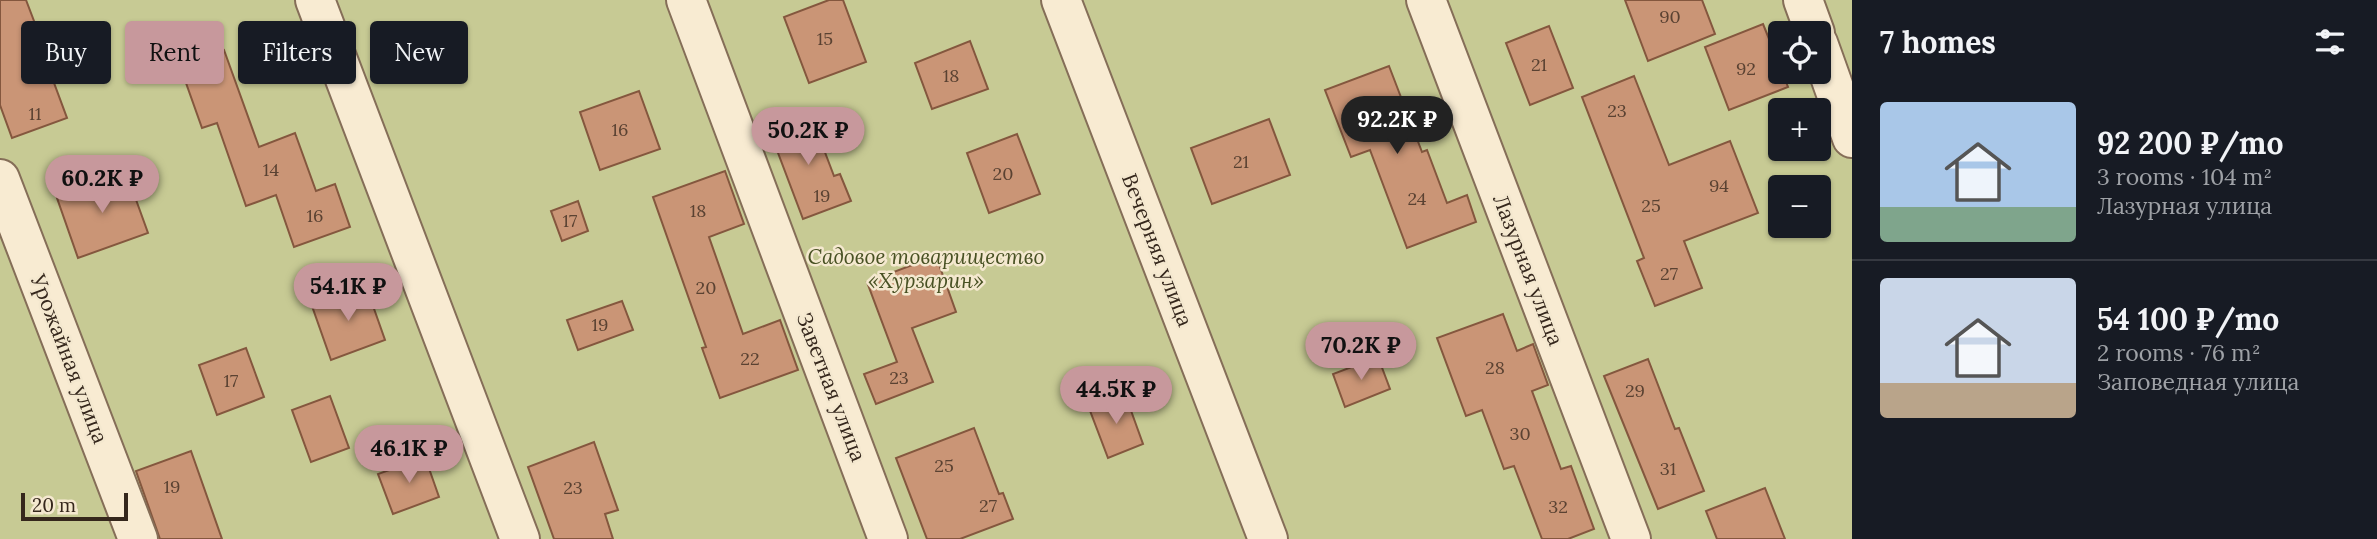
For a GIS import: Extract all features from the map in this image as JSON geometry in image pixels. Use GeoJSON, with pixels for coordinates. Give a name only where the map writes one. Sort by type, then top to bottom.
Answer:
{"type":"FeatureCollection","features":[{"type":"Feature","properties":{"kind":"street"},"geometry":{"type":"LineString","coordinates":[[315,0],[520,539]]}},
{"type":"Feature","properties":{"kind":"street","name":"Заветная улица"},"geometry":{"type":"LineString","coordinates":[[686,0],[888,539]]}},
{"type":"Feature","properties":{"kind":"street","name":"Вечерняя улица"},"geometry":{"type":"LineString","coordinates":[[1061,0],[1268,539]]}},
{"type":"Feature","properties":{"kind":"street","name":"Лазурная улица"},"geometry":{"type":"LineString","coordinates":[[1426,0],[1631,539]]}},
{"type":"Feature","properties":{"kind":"street"},"geometry":{"type":"LineString","coordinates":[[1803,0],[1811,21]]}},
{"type":"Feature","properties":{"kind":"street"},"geometry":{"type":"LineString","coordinates":[[1831,79],[1852,138]]}},
{"type":"Feature","properties":{"kind":"street","name":"Урожайная улица"},"geometry":{"type":"LineString","coordinates":[[0,179],[138,539]]}},
{"type":"Feature","properties":{"kind":"green space","name":"Садовое товарищество «Хурзарин»"},"geometry":{"type":"Polygon","coordinates":[[[0,0],[1852,0],[1852,539],[0,539],[0,0]]]}},
{"type":"Feature","properties":{"kind":"building"},"geometry":{"type":"Polygon","coordinates":[[[0,0],[26,0],[34,21],[21,21],[21,84],[54,84],[67,118],[12,138],[0,105],[0,0]]]}},
{"type":"Feature","properties":{"kind":"building"},"geometry":{"type":"Polygon","coordinates":[[[829,0],[843,0],[866,62],[809,83],[784,17],[829,0]]]}},
{"type":"Feature","properties":{"kind":"building"},"geometry":{"type":"Polygon","coordinates":[[[1625,0],[1702,0],[1715,34],[1648,61],[1625,0]]]}},
{"type":"Feature","properties":{"kind":"building"},"geometry":{"type":"Polygon","coordinates":[[[1763,24],[1768,36],[1768,84],[1787,84],[1788,87],[1729,110],[1705,47],[1763,24]]]}},
{"type":"Feature","properties":{"kind":"building"},"geometry":{"type":"Polygon","coordinates":[[[1549,26],[1573,88],[1530,105],[1506,43],[1549,26]]]}},
{"type":"Feature","properties":{"kind":"building"},"geometry":{"type":"Polygon","coordinates":[[[970,41],[988,89],[932,109],[915,63],[970,41]]]}},
{"type":"Feature","properties":{"kind":"building"},"geometry":{"type":"Polygon","coordinates":[[[224,50],[259,147],[295,133],[316,191],[335,184],[350,227],[294,247],[276,195],[246,206],[217,123],[202,128],[186,84],[224,84],[224,50]]]}},
{"type":"Feature","properties":{"kind":"building"},"geometry":{"type":"Polygon","coordinates":[[[1389,66],[1422,152],[1427,150],[1447,203],[1467,195],[1476,222],[1407,248],[1370,150],[1351,157],[1325,90],[1389,66]]]}},
{"type":"Feature","properties":{"kind":"building"},"geometry":{"type":"Polygon","coordinates":[[[1634,76],[1669,165],[1730,141],[1758,213],[1684,241],[1702,288],[1655,306],[1637,261],[1644,258],[1582,97],[1634,76]]]}},
{"type":"Feature","properties":{"kind":"building"},"geometry":{"type":"Polygon","coordinates":[[[639,91],[660,149],[600,170],[580,112],[639,91]]]}},
{"type":"Feature","properties":{"kind":"building"},"geometry":{"type":"Polygon","coordinates":[[[810,113],[834,176],[840,174],[851,201],[803,219],[769,129],[810,113]]]}},
{"type":"Feature","properties":{"kind":"building"},"geometry":{"type":"Polygon","coordinates":[[[1269,119],[1290,175],[1212,204],[1191,148],[1269,119]]]}},
{"type":"Feature","properties":{"kind":"building"},"geometry":{"type":"Polygon","coordinates":[[[1017,134],[1040,194],[989,213],[967,153],[1017,134]]]}},
{"type":"Feature","properties":{"kind":"building"},"geometry":{"type":"Polygon","coordinates":[[[725,171],[744,224],[709,237],[743,334],[780,320],[798,370],[720,398],[702,348],[706,347],[653,197],[725,171]]]}},
{"type":"Feature","properties":{"kind":"building"},"geometry":{"type":"Polygon","coordinates":[[[126,172],[148,233],[78,258],[57,198],[126,172]]]}},
{"type":"Feature","properties":{"kind":"building"},"geometry":{"type":"Polygon","coordinates":[[[578,201],[588,231],[562,241],[551,211],[578,201]]]}},
{"type":"Feature","properties":{"kind":"building"},"geometry":{"type":"Polygon","coordinates":[[[936,256],[956,312],[912,328],[933,382],[876,404],[864,374],[897,362],[867,282],[936,256]]]}},
{"type":"Feature","properties":{"kind":"building"},"geometry":{"type":"Polygon","coordinates":[[[366,286],[385,340],[331,360],[312,306],[366,286]]]}},
{"type":"Feature","properties":{"kind":"building"},"geometry":{"type":"Polygon","coordinates":[[[622,301],[633,330],[578,350],[567,320],[622,301]]]}},
{"type":"Feature","properties":{"kind":"building"},"geometry":{"type":"Polygon","coordinates":[[[1503,314],[1517,351],[1533,344],[1548,385],[1532,391],[1561,469],[1571,466],[1594,529],[1568,539],[1542,539],[1514,466],[1504,469],[1482,410],[1466,416],[1437,338],[1503,314]]]}},
{"type":"Feature","properties":{"kind":"building"},"geometry":{"type":"Polygon","coordinates":[[[246,348],[264,397],[217,415],[199,365],[246,348]]]}},
{"type":"Feature","properties":{"kind":"building"},"geometry":{"type":"Polygon","coordinates":[[[1378,357],[1390,389],[1345,407],[1333,374],[1378,357]]]}},
{"type":"Feature","properties":{"kind":"building"},"geometry":{"type":"Polygon","coordinates":[[[1648,359],[1675,429],[1679,428],[1704,491],[1658,509],[1604,376],[1648,359]]]}},
{"type":"Feature","properties":{"kind":"building"},"geometry":{"type":"Polygon","coordinates":[[[1125,394],[1143,444],[1108,458],[1089,408],[1125,394]]]}},
{"type":"Feature","properties":{"kind":"building"},"geometry":{"type":"Polygon","coordinates":[[[330,396],[349,448],[311,462],[292,410],[330,396]]]}},
{"type":"Feature","properties":{"kind":"building"},"geometry":{"type":"Polygon","coordinates":[[[974,428],[999,494],[1003,493],[1013,519],[960,539],[927,539],[896,458],[974,428]]]}},
{"type":"Feature","properties":{"kind":"building"},"geometry":{"type":"Polygon","coordinates":[[[594,442],[618,510],[605,514],[613,539],[554,539],[528,467],[594,442]]]}},
{"type":"Feature","properties":{"kind":"building"},"geometry":{"type":"Polygon","coordinates":[[[191,451],[222,539],[160,539],[136,471],[191,451]]]}},
{"type":"Feature","properties":{"kind":"building"},"geometry":{"type":"Polygon","coordinates":[[[425,457],[439,497],[393,514],[378,474],[425,457]]]}},
{"type":"Feature","properties":{"kind":"building"},"geometry":{"type":"Polygon","coordinates":[[[1765,488],[1785,539],[1717,539],[1706,511],[1765,488]]]}}]}
